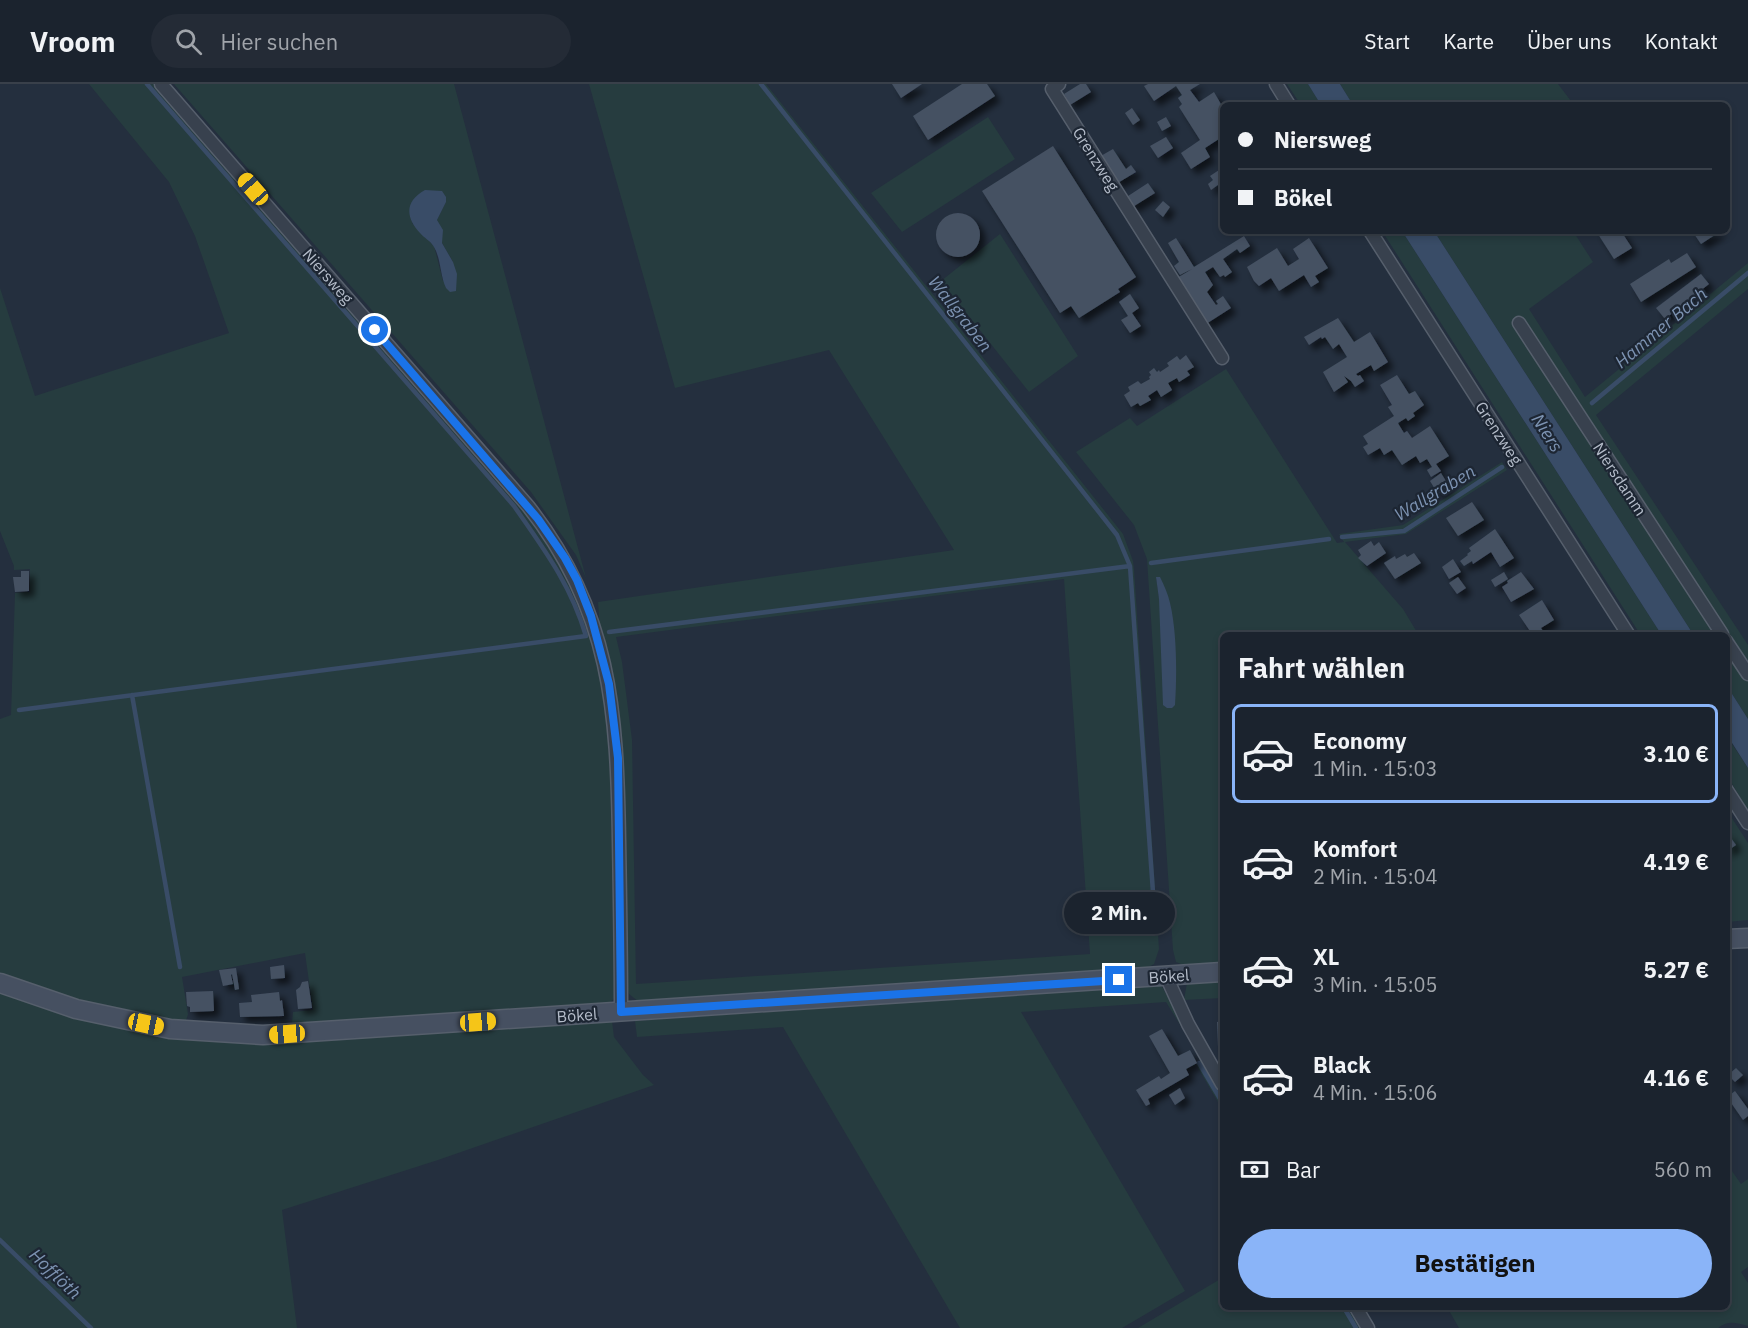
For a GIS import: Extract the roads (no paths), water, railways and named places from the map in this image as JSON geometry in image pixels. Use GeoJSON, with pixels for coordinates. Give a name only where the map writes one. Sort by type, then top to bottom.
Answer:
{"type":"FeatureCollection","features":[{"type":"Feature","properties":{"kind":"main road"},"geometry":{"type":"LineString","coordinates":[[1730,939],[1748,938]]}},
{"type":"Feature","properties":{"kind":"main road","name":"Bökel"},"geometry":{"type":"LineString","coordinates":[[0,983],[76,1010],[170,1029],[264,1035],[1220,972]]}},
{"type":"Feature","properties":{"kind":"street","name":"Niersweg"},"geometry":{"type":"LineString","coordinates":[[161,84],[528,506],[557,545],[577,580],[591,616],[603,659],[615,729],[618,785],[621,1012]]}},
{"type":"Feature","properties":{"kind":"street","name":"Grenzweg"},"geometry":{"type":"LineString","coordinates":[[1059,84],[1052,89],[1222,357]]}},
{"type":"Feature","properties":{"kind":"street"},"geometry":{"type":"LineString","coordinates":[[1276,84],[1287,102]]}},
{"type":"Feature","properties":{"kind":"street","name":"Grenzweg"},"geometry":{"type":"LineString","coordinates":[[1372,234],[1627,632]]}},
{"type":"Feature","properties":{"kind":"street","name":"Niersdamm"},"geometry":{"type":"LineString","coordinates":[[1519,323],[1721,632]]}},
{"type":"Feature","properties":{"kind":"street"},"geometry":{"type":"LineString","coordinates":[[1730,647],[1748,674]]}},
{"type":"Feature","properties":{"kind":"street"},"geometry":{"type":"LineString","coordinates":[[1730,795],[1748,823]]}},
{"type":"Feature","properties":{"kind":"street"},"geometry":{"type":"LineString","coordinates":[[1167,976],[1188,1024],[1220,1080]]}},
{"type":"Feature","properties":{"kind":"street"},"geometry":{"type":"LineString","coordinates":[[1357,1310],[1368,1328]]}},
{"type":"Feature","properties":{"kind":"water"},"geometry":{"type":"Polygon","coordinates":[[[1308,84],[1340,84],[1351,102],[1319,102],[1308,84]]]}},
{"type":"Feature","properties":{"kind":"water"},"geometry":{"type":"Polygon","coordinates":[[[425,190],[442,191],[446,197],[446,202],[437,220],[443,230],[442,243],[457,274],[456,291],[450,292],[446,288],[434,247],[415,227],[410,215],[409,210],[414,199],[425,190]]]}},
{"type":"Feature","properties":{"kind":"water","name":"Niers"},"geometry":{"type":"Polygon","coordinates":[[[1404,234],[1436,234],[1692,632],[1660,632],[1404,234]]]}},
{"type":"Feature","properties":{"kind":"water"},"geometry":{"type":"Polygon","coordinates":[[[1156,577],[1160,577],[1167,593],[1174,627],[1176,680],[1175,705],[1172,708],[1163,705],[1156,577]]]}},
{"type":"Feature","properties":{"kind":"water"},"geometry":{"type":"Polygon","coordinates":[[[1730,691],[1748,719],[1748,768],[1730,740],[1730,691]]]}},
{"type":"Feature","properties":{"kind":"waterway"},"geometry":{"type":"LineString","coordinates":[[19,710],[586,636],[565,584],[514,506],[147,84]]}},
{"type":"Feature","properties":{"kind":"waterway","name":"Wallgraben"},"geometry":{"type":"LineString","coordinates":[[761,84],[1117,535],[1130,566]]}},
{"type":"Feature","properties":{"kind":"waterway","name":"Hammer Bach"},"geometry":{"type":"LineString","coordinates":[[1592,403],[1748,273]]}},
{"type":"Feature","properties":{"kind":"waterway","name":"Wallgraben"},"geometry":{"type":"LineString","coordinates":[[1342,537],[1404,531],[1502,467]]}},
{"type":"Feature","properties":{"kind":"waterway","name":"Wallgraben"},"geometry":{"type":"LineString","coordinates":[[1151,563],[1329,539]]}},
{"type":"Feature","properties":{"kind":"waterway"},"geometry":{"type":"LineString","coordinates":[[609,632],[1130,566],[1155,921]]}},
{"type":"Feature","properties":{"kind":"waterway"},"geometry":{"type":"LineString","coordinates":[[132,695],[180,967]]}},
{"type":"Feature","properties":{"kind":"waterway"},"geometry":{"type":"LineString","coordinates":[[1199,1063],[1220,1099]]}},
{"type":"Feature","properties":{"kind":"waterway","name":"Hofflöth"},"geometry":{"type":"LineString","coordinates":[[0,1240],[91,1328]]}},
{"type":"Feature","properties":{"kind":"waterway"},"geometry":{"type":"LineString","coordinates":[[1345,1310],[1356,1328]]}}]}
